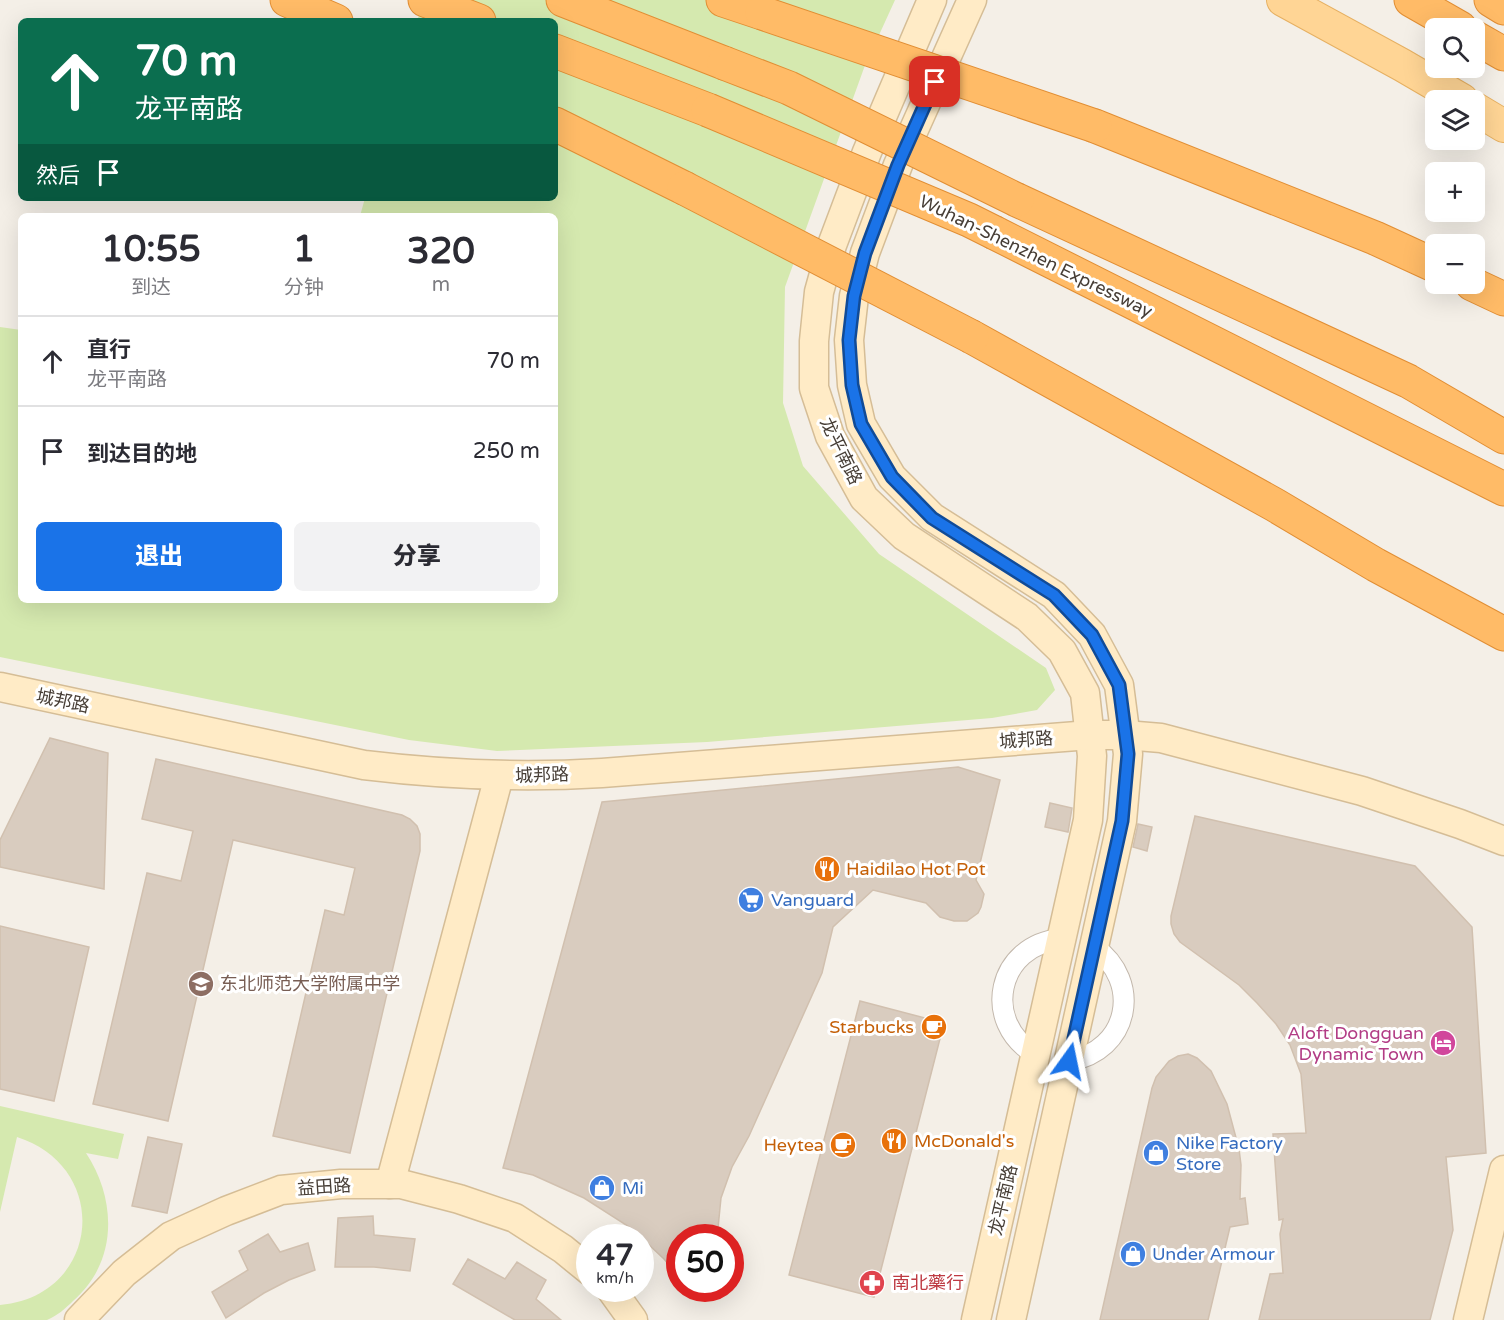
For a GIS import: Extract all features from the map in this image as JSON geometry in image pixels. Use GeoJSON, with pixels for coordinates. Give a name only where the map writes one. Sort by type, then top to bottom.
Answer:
{"type":"FeatureCollection","features":[{"type":"Feature","properties":{"kind":"highway"},"geometry":{"type":"LineString","coordinates":[[287,0],[329,18]]}},
{"type":"Feature","properties":{"kind":"highway"},"geometry":{"type":"LineString","coordinates":[[425,0],[471,18]]}},
{"type":"Feature","properties":{"kind":"highway"},"geometry":{"type":"LineString","coordinates":[[563,0],[789,88],[1017,200],[1408,381],[1504,437]]}},
{"type":"Feature","properties":{"kind":"highway"},"geometry":{"type":"LineString","coordinates":[[723,0],[1095,126],[1375,238],[1425,261]]}},
{"type":"Feature","properties":{"kind":"highway"},"geometry":{"type":"LineString","coordinates":[[1411,0],[1442,18]]}},
{"type":"Feature","properties":{"kind":"highway"},"geometry":{"type":"LineString","coordinates":[[1491,0],[1504,8]]}},
{"type":"Feature","properties":{"kind":"highway"},"geometry":{"type":"LineString","coordinates":[[1485,43],[1504,54]]}},
{"type":"Feature","properties":{"kind":"highway","name":"Wuhan-Shenzhen Expressway"},"geometry":{"type":"LineString","coordinates":[[558,52],[708,110],[969,220],[1504,489]]}},
{"type":"Feature","properties":{"kind":"highway"},"geometry":{"type":"LineString","coordinates":[[558,125],[972,337],[1275,505],[1376,565],[1504,634]]}},
{"type":"Feature","properties":{"kind":"highway"},"geometry":{"type":"LineString","coordinates":[[1485,290],[1504,299]]}},
{"type":"Feature","properties":{"kind":"main road","name":"龙平南路"},"geometry":{"type":"LineString","coordinates":[[932,0],[867,152],[832,245],[819,292],[814,341],[814,388],[830,436],[864,498],[904,536],[1027,617],[1062,651],[1085,693],[1092,756],[1088,820],[976,1320]]}},
{"type":"Feature","properties":{"kind":"main road","name":"龙平南路"},"geometry":{"type":"LineString","coordinates":[[972,0],[898,165],[865,253],[854,296],[849,340],[852,385],[861,424],[892,477],[932,518],[1054,595],[1092,635],[1119,685],[1128,754],[1122,821],[1011,1320]]}},
{"type":"Feature","properties":{"kind":"main road"},"geometry":{"type":"LineString","coordinates":[[1283,0],[1445,90]]}},
{"type":"Feature","properties":{"kind":"main road"},"geometry":{"type":"LineString","coordinates":[[1485,115],[1504,126]]}},
{"type":"Feature","properties":{"kind":"main road","name":"城邦路"},"geometry":{"type":"LineString","coordinates":[[0,687],[364,765],[423,772],[499,776],[602,773],[1090,735],[1161,738],[1362,791],[1504,841]]}},
{"type":"Feature","properties":{"kind":"main road"},"geometry":{"type":"LineString","coordinates":[[390,1184],[499,776]]}},
{"type":"Feature","properties":{"kind":"main road"},"geometry":{"type":"LineString","coordinates":[[1468,1320],[1504,1170]]}},
{"type":"Feature","properties":{"kind":"main road","name":"益田路"},"geometry":{"type":"LineString","coordinates":[[80,1320],[124,1273],[171,1236],[226,1210],[281,1190],[341,1184],[401,1184],[459,1198],[515,1218],[576,1260]]}},
{"type":"Feature","properties":{"kind":"main road"},"geometry":{"type":"LineString","coordinates":[[620,1302],[633,1320]]}},
{"type":"Feature","properties":{"kind":"street"},"geometry":{"type":"LineString","coordinates":[[1035,1054],[1023,1047],[1010,1032],[1003,1014],[1002,995],[1007,976],[1017,960],[1032,947],[1050,940],[1061,939]]}},
{"type":"Feature","properties":{"kind":"street"},"geometry":{"type":"LineString","coordinates":[[1069,1061],[1083,1059],[1101,1049],[1115,1032],[1123,1012],[1124,991],[1117,971],[1104,954],[1094,947]]}},
{"type":"Feature","properties":{"kind":"green space"},"geometry":{"type":"Polygon","coordinates":[[[424,0],[895,0],[864,68],[785,287],[783,403],[803,466],[879,554],[1046,668],[1055,690],[1037,710],[992,718],[707,742],[497,751],[409,740],[0,657],[0,327],[18,330],[18,603],[558,603],[558,213],[361,213],[364,201],[558,201],[558,18],[418,18],[424,0]]]}},
{"type":"Feature","properties":{"kind":"green space"},"geometry":{"type":"Polygon","coordinates":[[[0,1106],[124,1134],[118,1159],[86,1153],[103,1190],[107,1210],[108,1230],[105,1249],[88,1285],[64,1309],[47,1320],[0,1320],[0,1305],[33,1296],[58,1279],[75,1256],[82,1229],[80,1201],[69,1175],[48,1153],[17,1137],[0,1212],[0,1106]]]}},
{"type":"Feature","properties":{"kind":"building"},"geometry":{"type":"Polygon","coordinates":[[[50,738],[108,753],[104,889],[0,867],[0,840],[50,738]]]}},
{"type":"Feature","properties":{"kind":"building"},"geometry":{"type":"Polygon","coordinates":[[[156,759],[402,815],[417,826],[420,834],[420,851],[350,1153],[273,1136],[325,910],[344,915],[355,868],[233,840],[168,1121],[93,1104],[147,873],[181,881],[193,831],[142,819],[156,759]]]}},
{"type":"Feature","properties":{"kind":"building"},"geometry":{"type":"Polygon","coordinates":[[[958,767],[1000,780],[976,880],[984,894],[978,913],[967,921],[954,921],[940,917],[926,903],[873,890],[833,927],[822,973],[749,1136],[732,1167],[721,1198],[718,1224],[666,1224],[666,1261],[654,1250],[654,1224],[625,1224],[584,1198],[533,1175],[503,1168],[602,802],[958,767]]]}},
{"type":"Feature","properties":{"kind":"building"},"geometry":{"type":"Polygon","coordinates":[[[1050,803],[1072,808],[1068,832],[1045,827],[1050,803]]]}},
{"type":"Feature","properties":{"kind":"building"},"geometry":{"type":"Polygon","coordinates":[[[1195,816],[1415,866],[1472,927],[1486,1153],[1446,1157],[1453,1230],[1430,1320],[1259,1320],[1270,1274],[1283,1273],[1280,1234],[1283,1219],[1279,1220],[1273,1134],[1306,1133],[1301,1074],[1290,1045],[1276,1024],[1257,1003],[1239,985],[1180,942],[1174,934],[1171,916],[1195,816]]]}},
{"type":"Feature","properties":{"kind":"building"},"geometry":{"type":"Polygon","coordinates":[[[1138,824],[1152,827],[1147,851],[1133,847],[1138,824]]]}},
{"type":"Feature","properties":{"kind":"building"},"geometry":{"type":"Polygon","coordinates":[[[0,926],[89,947],[54,1101],[0,1089],[0,926]]]}},
{"type":"Feature","properties":{"kind":"building"},"geometry":{"type":"Polygon","coordinates":[[[860,1001],[944,1023],[874,1297],[789,1275],[860,1001]]]}},
{"type":"Feature","properties":{"kind":"building"},"geometry":{"type":"Polygon","coordinates":[[[1188,1054],[1197,1058],[1211,1071],[1227,1104],[1239,1149],[1240,1199],[1245,1198],[1248,1224],[1230,1227],[1208,1320],[1100,1320],[1152,1088],[1156,1077],[1169,1061],[1188,1054]]]}},
{"type":"Feature","properties":{"kind":"building"},"geometry":{"type":"Polygon","coordinates":[[[148,1137],[182,1144],[167,1213],[132,1206],[148,1137]]]}},
{"type":"Feature","properties":{"kind":"building"},"geometry":{"type":"Polygon","coordinates":[[[373,1216],[374,1235],[415,1239],[410,1271],[374,1267],[335,1267],[338,1218],[373,1216]]]}},
{"type":"Feature","properties":{"kind":"building"},"geometry":{"type":"Polygon","coordinates":[[[268,1234],[280,1252],[308,1243],[315,1270],[264,1293],[226,1318],[212,1292],[248,1270],[239,1251],[268,1234]]]}},
{"type":"Feature","properties":{"kind":"building"},"geometry":{"type":"Polygon","coordinates":[[[468,1259],[505,1279],[517,1262],[546,1280],[536,1299],[561,1320],[515,1320],[453,1284],[468,1259]]]}},
{"type":"Feature","properties":{"kind":"place","name":"Haidilao Hot Pot"},"geometry":{"type":"Point","coordinates":[827,869]}},
{"type":"Feature","properties":{"kind":"place","name":"Vanguard"},"geometry":{"type":"Point","coordinates":[751,900]}},
{"type":"Feature","properties":{"kind":"place","name":"东北师范大学附属中学"},"geometry":{"type":"Point","coordinates":[201,984]}},
{"type":"Feature","properties":{"kind":"place","name":"Starbucks"},"geometry":{"type":"Point","coordinates":[934,1027]}},
{"type":"Feature","properties":{"kind":"place","name":"Aloft Dongguan Dynamic Town"},"geometry":{"type":"Point","coordinates":[1443,1043]}},
{"type":"Feature","properties":{"kind":"place","name":"McDonald's"},"geometry":{"type":"Point","coordinates":[894,1141]}},
{"type":"Feature","properties":{"kind":"place","name":"Heytea"},"geometry":{"type":"Point","coordinates":[843,1145]}},
{"type":"Feature","properties":{"kind":"place","name":"Nike Factory Store"},"geometry":{"type":"Point","coordinates":[1156,1153]}},
{"type":"Feature","properties":{"kind":"place","name":"Mi"},"geometry":{"type":"Point","coordinates":[602,1188]}},
{"type":"Feature","properties":{"kind":"place","name":"Under Armour"},"geometry":{"type":"Point","coordinates":[1133,1254]}},
{"type":"Feature","properties":{"kind":"place","name":"南北藥行"},"geometry":{"type":"Point","coordinates":[872,1283]}},
{"type":"Feature","properties":{"kind":"route"},"geometry":{"type":"LineString","coordinates":[[935,82],[898,165],[865,253],[854,296],[849,340],[852,385],[861,424],[892,477],[932,518],[1054,595],[1092,635],[1119,685],[1128,754],[1122,821],[1069,1061]]}}]}
